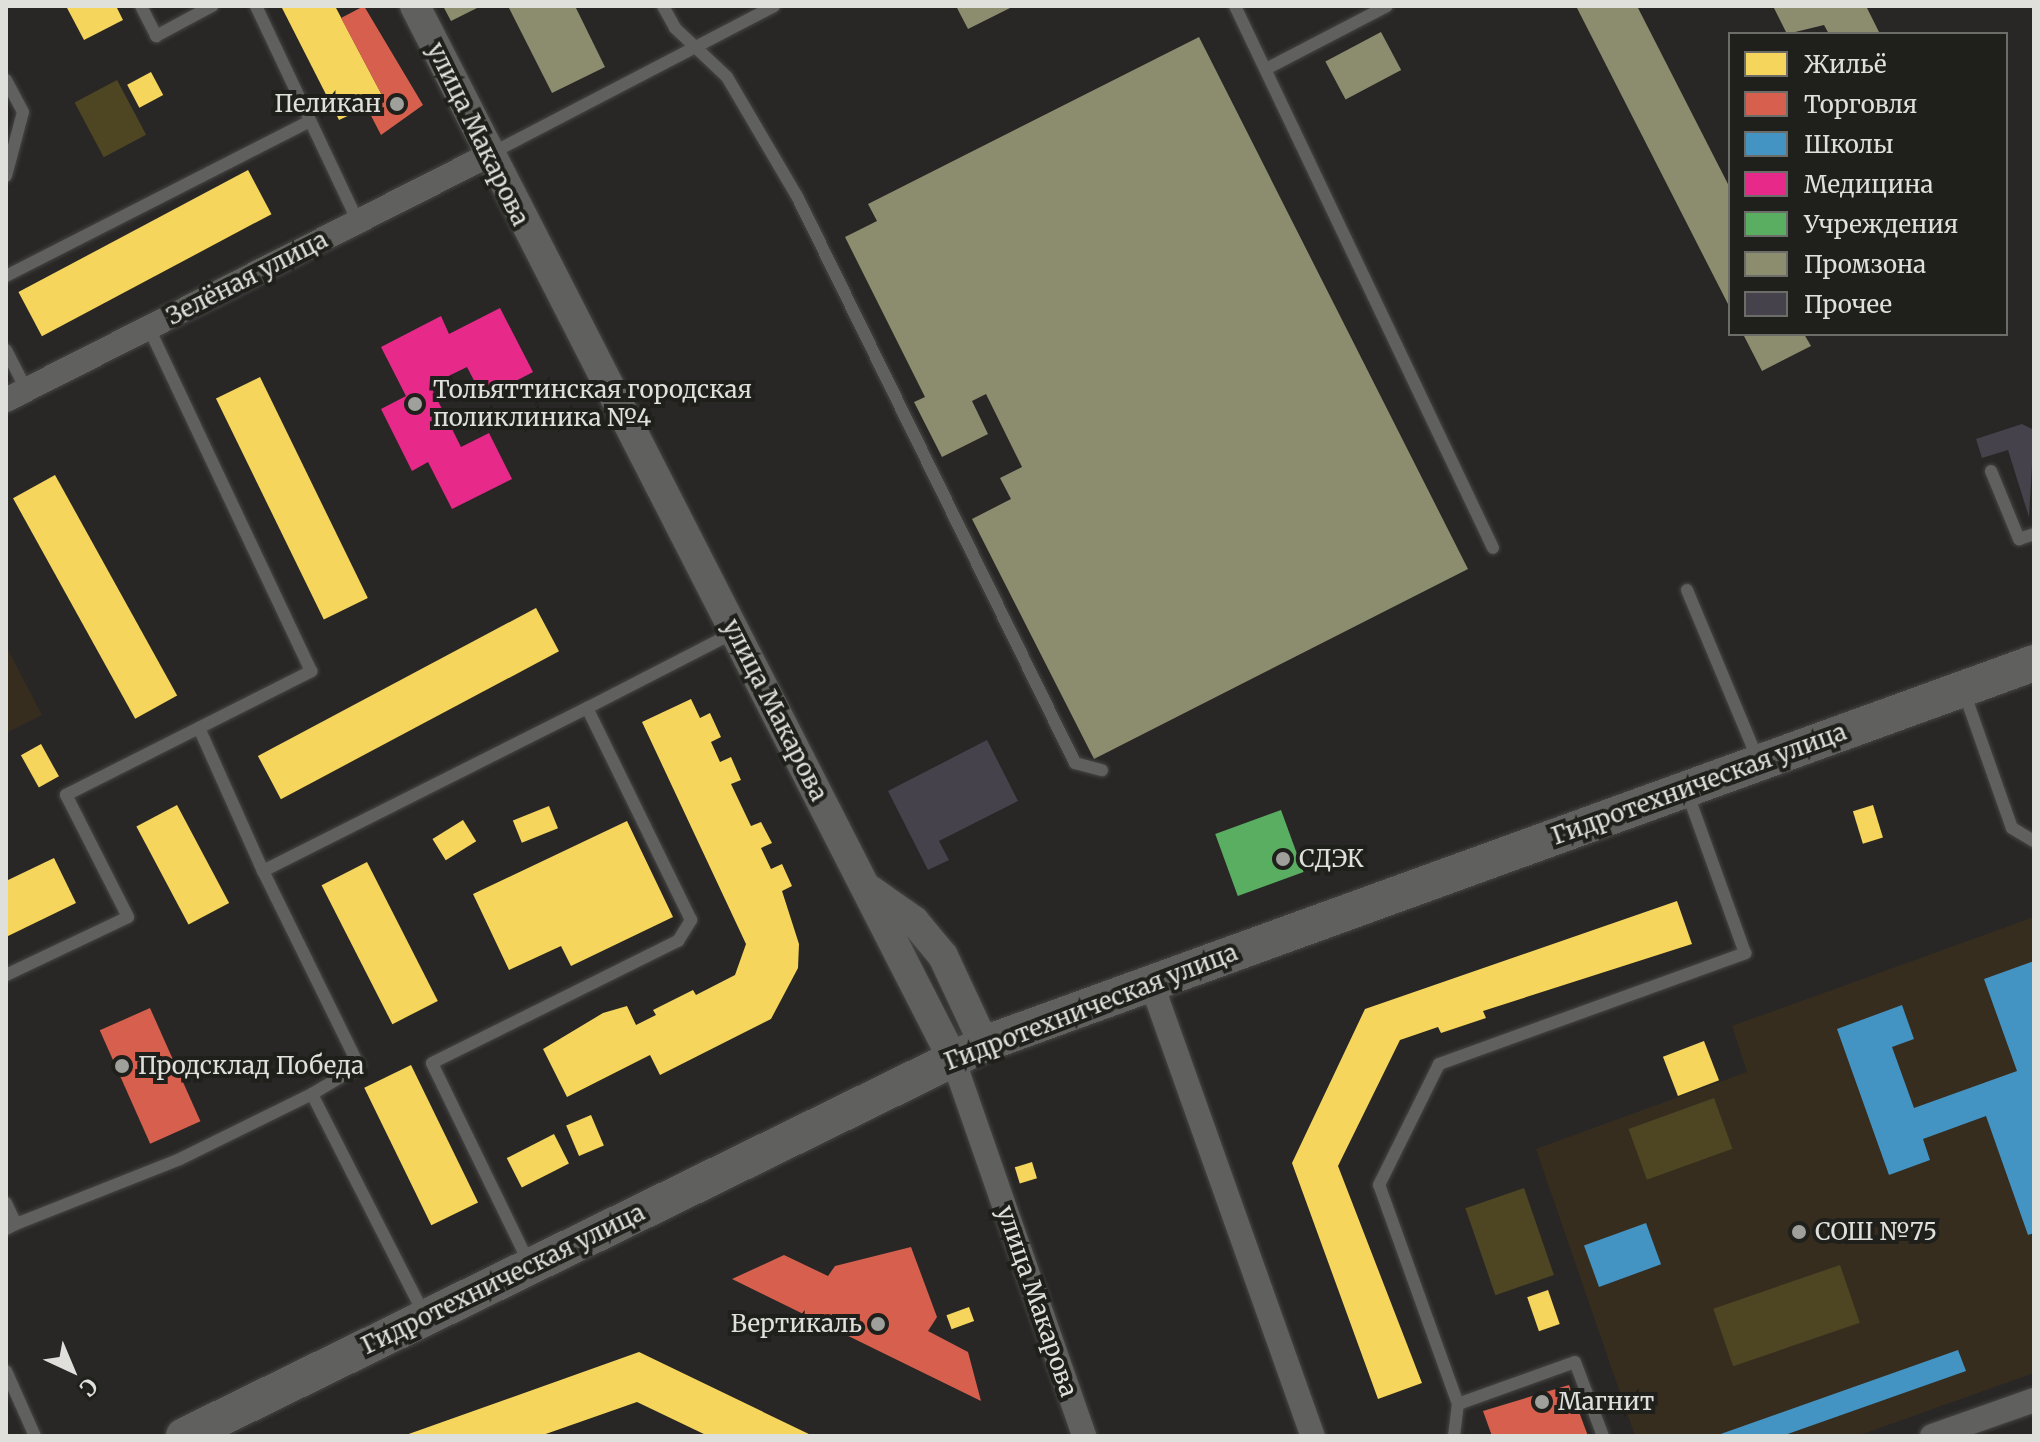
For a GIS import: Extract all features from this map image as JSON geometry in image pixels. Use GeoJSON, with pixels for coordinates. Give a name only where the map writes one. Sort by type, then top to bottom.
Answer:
{"type":"FeatureCollection","features":[{"type":"Feature","properties":{"kind":"main road","name":"Гидротехническая улица"},"geometry":{"type":"LineString","coordinates":[[184,1436],[969,1051],[1151,982],[2034,663]]}},
{"type":"Feature","properties":{"kind":"street","name":"улица Макарова"},"geometry":{"type":"LineString","coordinates":[[415,6],[487,156],[865,886],[914,921],[943,956],[969,1051],[970,1107],[1084,1436]]}},
{"type":"Feature","properties":{"kind":"street","name":"Зелёная улица"},"geometry":{"type":"LineString","coordinates":[[16,394],[487,156]]}},
{"type":"Feature","properties":{"kind":"street"},"geometry":{"type":"LineString","coordinates":[[1151,982],[1313,1436]]}},
{"type":"Feature","properties":{"kind":"street"},"geometry":{"type":"LineString","coordinates":[[969,1051],[970,1107]]}},
{"type":"Feature","properties":{"kind":"street"},"geometry":{"type":"LineString","coordinates":[[1932,1436],[1969,1430],[2034,1400]]}},
{"type":"Feature","properties":{"kind":"lane"},"geometry":{"type":"LineString","coordinates":[[141,6],[156,36],[212,6]]}},
{"type":"Feature","properties":{"kind":"lane"},"geometry":{"type":"LineString","coordinates":[[256,6],[358,222]]}},
{"type":"Feature","properties":{"kind":"lane"},"geometry":{"type":"LineString","coordinates":[[663,6],[693,48],[727,77],[798,198],[1075,763],[1102,770]]}},
{"type":"Feature","properties":{"kind":"lane"},"geometry":{"type":"LineString","coordinates":[[487,156],[774,6]]}},
{"type":"Feature","properties":{"kind":"lane"},"geometry":{"type":"LineString","coordinates":[[1235,6],[1493,548]]}},
{"type":"Feature","properties":{"kind":"lane"},"geometry":{"type":"LineString","coordinates":[[1266,69],[1387,6]]}},
{"type":"Feature","properties":{"kind":"lane"},"geometry":{"type":"LineString","coordinates":[[6,80],[23,112],[6,176]]}},
{"type":"Feature","properties":{"kind":"lane"},"geometry":{"type":"LineString","coordinates":[[6,276],[310,121]]}},
{"type":"Feature","properties":{"kind":"lane"},"geometry":{"type":"LineString","coordinates":[[6,975],[128,917],[66,795],[311,671],[149,328]]}},
{"type":"Feature","properties":{"kind":"lane"},"geometry":{"type":"LineString","coordinates":[[6,350],[16,394]]}},
{"type":"Feature","properties":{"kind":"lane"},"geometry":{"type":"LineString","coordinates":[[1991,471],[2019,539],[2034,534]]}},
{"type":"Feature","properties":{"kind":"lane"},"geometry":{"type":"LineString","coordinates":[[1687,590],[1759,763]]}},
{"type":"Feature","properties":{"kind":"lane"},"geometry":{"type":"LineString","coordinates":[[263,871],[735,632]]}},
{"type":"Feature","properties":{"kind":"lane"},"geometry":{"type":"LineString","coordinates":[[1963,689],[2012,828],[2034,841]]}},
{"type":"Feature","properties":{"kind":"lane"},"geometry":{"type":"LineString","coordinates":[[530,1266],[432,1063],[678,941],[691,920],[587,708]]}},
{"type":"Feature","properties":{"kind":"lane"},"geometry":{"type":"LineString","coordinates":[[6,1203],[11,1227],[180,1159],[312,1094],[359,1066],[263,871],[199,728]]}},
{"type":"Feature","properties":{"kind":"lane"},"geometry":{"type":"LineString","coordinates":[[1454,1436],[1458,1404],[1379,1185],[1439,1064],[1745,953],[1686,789]]}},
{"type":"Feature","properties":{"kind":"lane"},"geometry":{"type":"LineString","coordinates":[[312,1094],[426,1317]]}},
{"type":"Feature","properties":{"kind":"lane"},"geometry":{"type":"LineString","coordinates":[[1458,1404],[1575,1362],[1603,1436]]}},
{"type":"Feature","properties":{"kind":"lane"},"geometry":{"type":"LineString","coordinates":[[6,1371],[35,1436]]}},
{"type":"Feature","properties":{"kind":"shaded area"},"geometry":{"type":"Polygon","coordinates":[[[117,80],[146,135],[104,157],[75,103],[117,80]]]}},
{"type":"Feature","properties":{"kind":"shaded area"},"geometry":{"type":"Polygon","coordinates":[[[6,646],[42,715],[6,733],[6,646]]]}},
{"type":"Feature","properties":{"kind":"shaded area","name":"СОШ №75"},"geometry":{"type":"Polygon","coordinates":[[[2034,917],[2034,1373],[1857,1436],[1635,1436],[1536,1149],[1747,1072],[1732,1026],[2034,917]]]}},
{"type":"Feature","properties":{"kind":"shaded area"},"geometry":{"type":"Polygon","coordinates":[[[1714,1098],[1732,1149],[1647,1180],[1628,1129],[1714,1098]]]}},
{"type":"Feature","properties":{"kind":"shaded area"},"geometry":{"type":"Polygon","coordinates":[[[1524,1188],[1554,1275],[1495,1295],[1465,1208],[1524,1188]]]}},
{"type":"Feature","properties":{"kind":"shaded area"},"geometry":{"type":"Polygon","coordinates":[[[1840,1265],[1860,1323],[1733,1366],[1713,1309],[1840,1265]]]}},
{"type":"Feature","properties":{"kind":"building: Жильё"},"geometry":{"type":"Polygon","coordinates":[[[66,6],[116,6],[123,20],[84,40],[66,6]]]}},
{"type":"Feature","properties":{"kind":"building: Жильё"},"geometry":{"type":"Polygon","coordinates":[[[281,6],[335,6],[384,99],[339,120],[281,6]]]}},
{"type":"Feature","properties":{"kind":"building: Жильё"},"geometry":{"type":"Polygon","coordinates":[[[151,72],[163,95],[139,108],[127,85],[151,72]]]}},
{"type":"Feature","properties":{"kind":"building: Жильё"},"geometry":{"type":"Polygon","coordinates":[[[248,170],[271,214],[42,336],[18,292],[248,170]]]}},
{"type":"Feature","properties":{"kind":"building: Жильё"},"geometry":{"type":"Polygon","coordinates":[[[260,377],[368,598],[324,620],[216,398],[260,377]]]}},
{"type":"Feature","properties":{"kind":"building: Жильё"},"geometry":{"type":"Polygon","coordinates":[[[55,475],[177,695],[135,719],[13,498],[55,475]]]}},
{"type":"Feature","properties":{"kind":"building: Жильё"},"geometry":{"type":"Polygon","coordinates":[[[536,608],[559,651],[281,799],[258,756],[536,608]]]}},
{"type":"Feature","properties":{"kind":"building: Жильё"},"geometry":{"type":"Polygon","coordinates":[[[691,699],[700,718],[710,713],[721,737],[711,742],[720,762],[731,757],[741,780],[731,784],[751,826],[761,822],[772,843],[761,848],[771,869],[782,864],[792,886],[782,891],[799,944],[798,968],[771,1019],[660,1075],[650,1055],[567,1097],[543,1049],[603,1013],[627,1006],[636,1025],[656,1015],[653,1010],[693,990],[696,995],[735,975],[746,944],[642,722],[691,699]]]}},
{"type":"Feature","properties":{"kind":"building: Жильё"},"geometry":{"type":"Polygon","coordinates":[[[41,744],[59,776],[39,788],[21,755],[41,744]]]}},
{"type":"Feature","properties":{"kind":"building: Жильё"},"geometry":{"type":"Polygon","coordinates":[[[177,805],[229,903],[188,925],[136,827],[177,805]]]}},
{"type":"Feature","properties":{"kind":"building: Жильё"},"geometry":{"type":"Polygon","coordinates":[[[1873,805],[1883,838],[1863,844],[1853,811],[1873,805]]]}},
{"type":"Feature","properties":{"kind":"building: Жильё"},"geometry":{"type":"Polygon","coordinates":[[[549,806],[558,828],[522,843],[513,821],[549,806]]]}},
{"type":"Feature","properties":{"kind":"building: Жильё"},"geometry":{"type":"Polygon","coordinates":[[[463,820],[476,841],[446,860],[432,839],[463,820]]]}},
{"type":"Feature","properties":{"kind":"building: Жильё"},"geometry":{"type":"Polygon","coordinates":[[[627,821],[673,917],[571,966],[561,946],[509,970],[473,894],[627,821]]]}},
{"type":"Feature","properties":{"kind":"building: Жильё"},"geometry":{"type":"Polygon","coordinates":[[[54,858],[76,903],[6,937],[6,881],[54,858]]]}},
{"type":"Feature","properties":{"kind":"building: Жильё"},"geometry":{"type":"Polygon","coordinates":[[[367,862],[438,1001],[392,1024],[322,885],[367,862]]]}},
{"type":"Feature","properties":{"kind":"building: Жильё"},"geometry":{"type":"Polygon","coordinates":[[[1677,901],[1692,944],[1483,1011],[1486,1018],[1441,1033],[1438,1027],[1400,1040],[1338,1166],[1422,1383],[1378,1399],[1292,1163],[1365,1009],[1677,901]]]}},
{"type":"Feature","properties":{"kind":"building: Жильё"},"geometry":{"type":"Polygon","coordinates":[[[1704,1041],[1719,1080],[1678,1096],[1663,1057],[1704,1041]]]}},
{"type":"Feature","properties":{"kind":"building: Жильё"},"geometry":{"type":"Polygon","coordinates":[[[411,1065],[478,1203],[431,1225],[364,1088],[411,1065]]]}},
{"type":"Feature","properties":{"kind":"building: Жильё"},"geometry":{"type":"Polygon","coordinates":[[[591,1115],[604,1145],[579,1156],[566,1126],[591,1115]]]}},
{"type":"Feature","properties":{"kind":"building: Жильё"},"geometry":{"type":"Polygon","coordinates":[[[554,1134],[569,1163],[522,1187],[507,1158],[554,1134]]]}},
{"type":"Feature","properties":{"kind":"building: Жильё"},"geometry":{"type":"Polygon","coordinates":[[[1032,1162],[1037,1178],[1020,1184],[1015,1167],[1032,1162]]]}},
{"type":"Feature","properties":{"kind":"building: Жильё"},"geometry":{"type":"Polygon","coordinates":[[[1548,1290],[1560,1324],[1539,1331],[1527,1297],[1548,1290]]]}},
{"type":"Feature","properties":{"kind":"building: Жильё"},"geometry":{"type":"Polygon","coordinates":[[[969,1307],[974,1321],[952,1329],[946,1315],[969,1307]]]}},
{"type":"Feature","properties":{"kind":"building: Жильё"},"geometry":{"type":"Polygon","coordinates":[[[639,1352],[813,1436],[708,1436],[637,1402],[540,1436],[403,1436],[639,1352]]]}},
{"type":"Feature","properties":{"kind":"building: Торговля"},"geometry":{"type":"Polygon","coordinates":[[[364,6],[423,105],[381,135],[367,108],[384,99],[341,18],[364,6]]]}},
{"type":"Feature","properties":{"kind":"building: Торговля"},"geometry":{"type":"Polygon","coordinates":[[[150,1008],[200,1121],[150,1144],[100,1030],[150,1008]]]}},
{"type":"Feature","properties":{"kind":"building: Торговля","name":"Вертикаль"},"geometry":{"type":"Polygon","coordinates":[[[911,1247],[937,1317],[928,1331],[968,1352],[981,1401],[732,1279],[784,1255],[828,1276],[835,1266],[911,1247]]]}},
{"type":"Feature","properties":{"kind":"building: Торговля","name":"Магнит"},"geometry":{"type":"Polygon","coordinates":[[[1569,1385],[1588,1436],[1492,1436],[1483,1411],[1569,1385]]]}},
{"type":"Feature","properties":{"kind":"building: Школы"},"geometry":{"type":"Polygon","coordinates":[[[2034,961],[2034,1233],[2028,1235],[1986,1116],[1923,1139],[1930,1160],[1889,1175],[1837,1029],[1902,1005],[1914,1039],[1892,1047],[1914,1108],[2017,1071],[1984,979],[2034,961]]]}},
{"type":"Feature","properties":{"kind":"building: Школы"},"geometry":{"type":"Polygon","coordinates":[[[1646,1223],[1661,1264],[1599,1287],[1584,1246],[1646,1223]]]}},
{"type":"Feature","properties":{"kind":"building: Школы"},"geometry":{"type":"Polygon","coordinates":[[[1958,1350],[1966,1371],[1782,1436],[1715,1436],[1958,1350]]]}},
{"type":"Feature","properties":{"kind":"building: Медицина","name":"Тольяттинская городская поликлиника №4"},"geometry":{"type":"Polygon","coordinates":[[[500,308],[533,372],[483,398],[467,367],[430,385],[461,447],[489,433],[512,479],[452,509],[428,462],[412,471],[381,409],[406,396],[381,347],[441,316],[449,334],[500,308]]]}},
{"type":"Feature","properties":{"kind":"building: Учреждения"},"geometry":{"type":"Polygon","coordinates":[[[1281,810],[1304,872],[1238,896],[1215,834],[1281,810]]]}},
{"type":"Feature","properties":{"kind":"building: Промзона"},"geometry":{"type":"Polygon","coordinates":[[[443,6],[481,6],[451,21],[443,6]]]}},
{"type":"Feature","properties":{"kind":"building: Промзона"},"geometry":{"type":"Polygon","coordinates":[[[508,6],[575,6],[605,67],[552,93],[508,6]]]}},
{"type":"Feature","properties":{"kind":"building: Промзона"},"geometry":{"type":"Polygon","coordinates":[[[956,6],[1014,6],[968,29],[956,6]]]}},
{"type":"Feature","properties":{"kind":"building: Промзона"},"geometry":{"type":"Polygon","coordinates":[[[1576,6],[1637,6],[1728,184],[1728,304],[1576,6]]]}},
{"type":"Feature","properties":{"kind":"building: Промзона"},"geometry":{"type":"Polygon","coordinates":[[[1773,6],[1866,6],[1879,32],[1828,32],[1824,25],[1786,32],[1773,6]]]}},
{"type":"Feature","properties":{"kind":"building: Промзона"},"geometry":{"type":"Polygon","coordinates":[[[1381,32],[1401,70],[1346,100],[1325,62],[1381,32]]]}},
{"type":"Feature","properties":{"kind":"building: Промзона"},"geometry":{"type":"Polygon","coordinates":[[[1199,37],[1468,569],[1094,759],[972,519],[1011,499],[1000,478],[1022,467],[986,394],[972,401],[988,434],[942,457],[914,402],[925,397],[845,237],[877,221],[868,204],[1199,37]]]}},
{"type":"Feature","properties":{"kind":"building: Промзона"},"geometry":{"type":"Polygon","coordinates":[[[1744,336],[1805,336],[1811,346],[1762,371],[1744,336]]]}},
{"type":"Feature","properties":{"kind":"building: Прочее"},"geometry":{"type":"Polygon","coordinates":[[[2022,424],[2034,430],[2029,517],[2008,450],[1982,458],[1976,439],[2022,424]]]}},
{"type":"Feature","properties":{"kind":"building: Прочее"},"geometry":{"type":"Polygon","coordinates":[[[987,740],[1018,801],[939,841],[949,860],[928,870],[888,791],[987,740]]]}},
{"type":"Feature","properties":{"kind":"place","name":"Пеликан"},"geometry":{"type":"Point","coordinates":[397,104]}},
{"type":"Feature","properties":{"kind":"place","name":"Тольяттинская городская поликлиника №4"},"geometry":{"type":"Point","coordinates":[415,404]}},
{"type":"Feature","properties":{"kind":"place","name":"СДЭК"},"geometry":{"type":"Point","coordinates":[1283,859]}},
{"type":"Feature","properties":{"kind":"place","name":"Продсклад Победа"},"geometry":{"type":"Point","coordinates":[122,1066]}},
{"type":"Feature","properties":{"kind":"place","name":"СОШ №75"},"geometry":{"type":"Point","coordinates":[1799,1232]}},
{"type":"Feature","properties":{"kind":"place","name":"Вертикаль"},"geometry":{"type":"Point","coordinates":[878,1324]}},
{"type":"Feature","properties":{"kind":"place","name":"Магнит"},"geometry":{"type":"Point","coordinates":[1542,1402]}}]}
